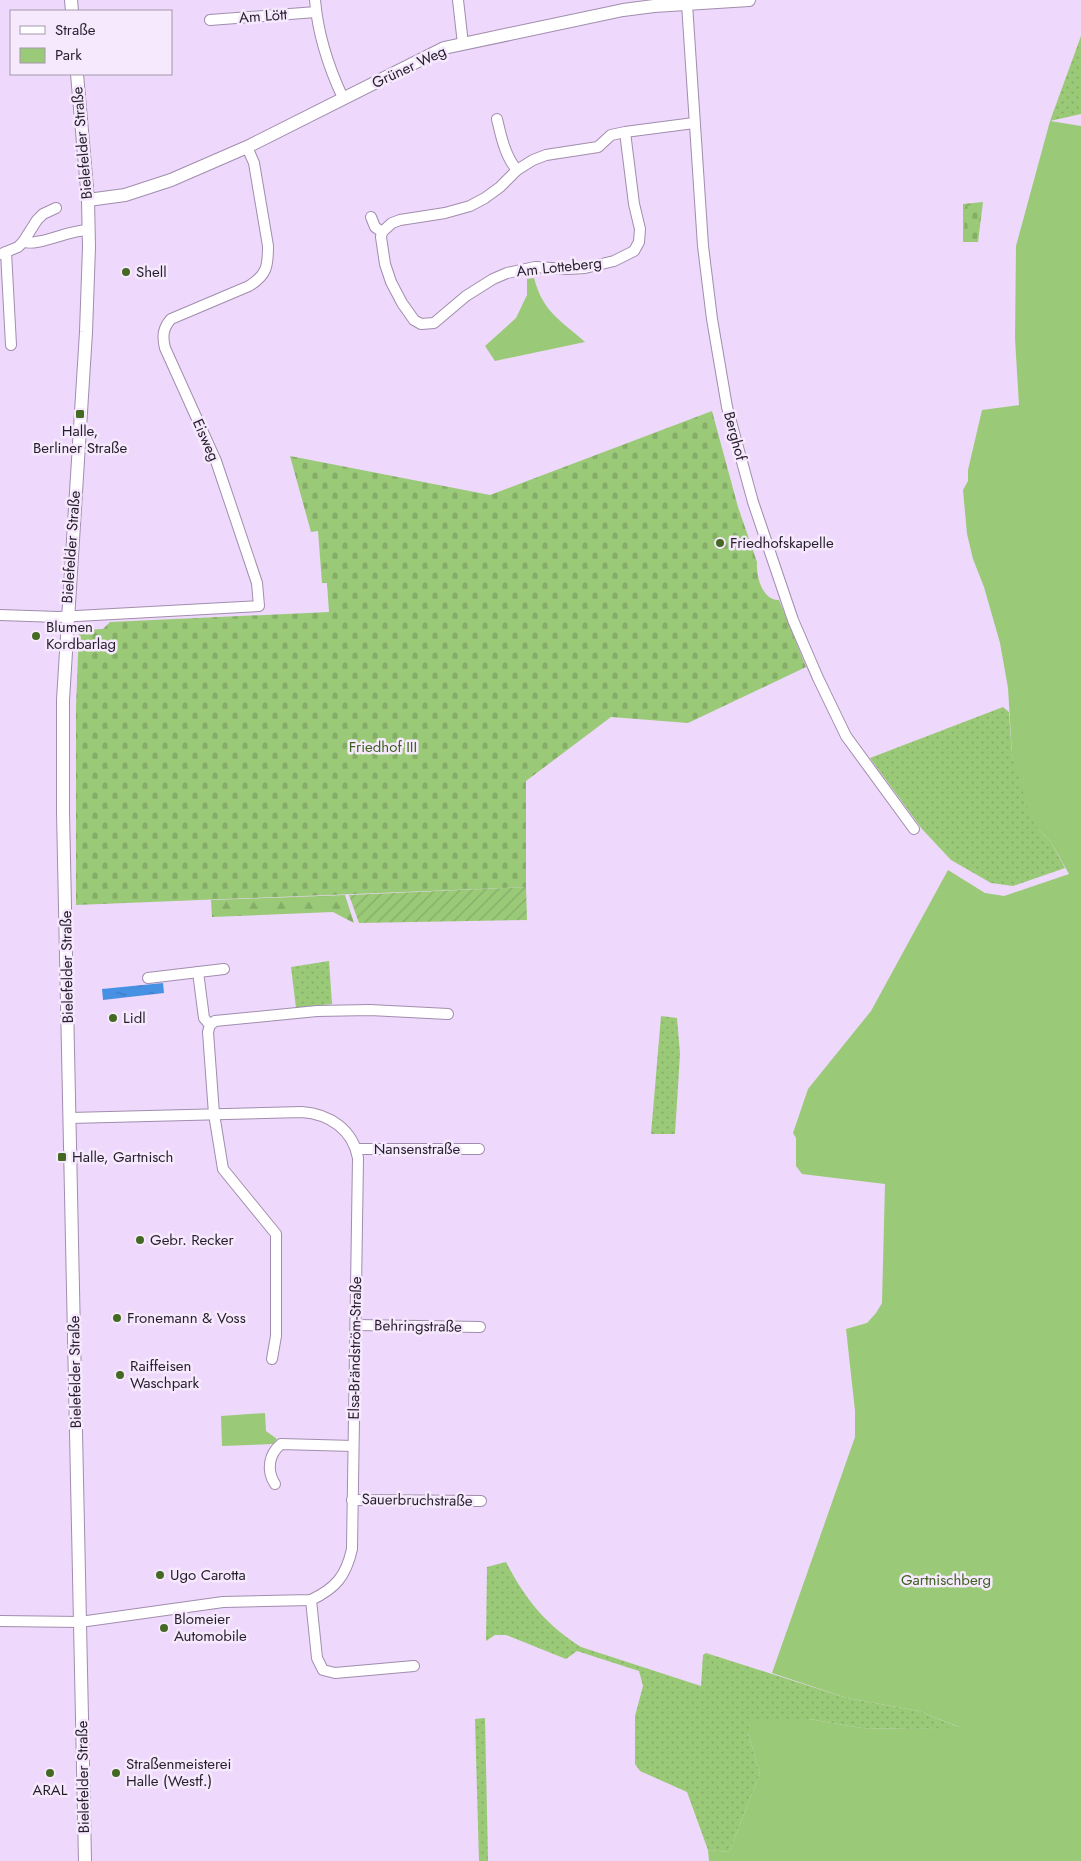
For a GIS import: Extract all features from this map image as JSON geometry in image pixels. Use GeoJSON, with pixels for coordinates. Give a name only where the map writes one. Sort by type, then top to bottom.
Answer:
{"type":"FeatureCollection","features":[{"type":"Feature","properties":{"kind":"street"},"geometry":{"type":"LineString","coordinates":[[315,0],[319,33],[329,68],[343,98]]}},
{"type":"Feature","properties":{"kind":"street"},"geometry":{"type":"LineString","coordinates":[[458,0],[463,44]]}},
{"type":"Feature","properties":{"kind":"street","name":"Grüner Weg"},"geometry":{"type":"LineString","coordinates":[[88,200],[125,195],[170,180],[247,147],[444,48],[623,5],[749,0]]}},
{"type":"Feature","properties":{"kind":"street","name":"Berghof"},"geometry":{"type":"LineString","coordinates":[[686,4],[703,246],[712,319],[727,407],[752,502],[794,620],[818,678],[846,736],[914,829]]}},
{"type":"Feature","properties":{"kind":"street","name":"Am Lött"},"geometry":{"type":"LineString","coordinates":[[210,20],[316,12]]}},
{"type":"Feature","properties":{"kind":"street","name":"Bielefelder Straße"},"geometry":{"type":"LineString","coordinates":[[77,75],[88,200],[88,230],[85,341],[63,700],[63,802],[84,1861]]}},
{"type":"Feature","properties":{"kind":"street"},"geometry":{"type":"LineString","coordinates":[[497,119],[503,144],[512,165],[517,170]]}},
{"type":"Feature","properties":{"kind":"street"},"geometry":{"type":"LineString","coordinates":[[382,232],[392,223],[400,220],[444,213],[470,206],[485,198],[517,170],[533,160],[546,155],[598,147],[611,135],[694,123]]}},
{"type":"Feature","properties":{"kind":"street","name":"Am Lotteberg"},"geometry":{"type":"LineString","coordinates":[[371,217],[375,228],[382,232],[382,245],[391,282],[408,313],[421,324],[434,323],[466,296],[492,279],[507,273],[535,267],[585,268],[614,261],[634,250],[640,242],[640,236],[634,204],[626,132]]}},
{"type":"Feature","properties":{"kind":"street","name":"Eisweg"},"geometry":{"type":"LineString","coordinates":[[67,616],[258,606],[257,583],[216,461],[165,348],[163,335],[166,324],[177,315],[249,286],[259,280],[265,271],[268,259],[268,246],[254,163],[247,147]]}},
{"type":"Feature","properties":{"kind":"street"},"geometry":{"type":"LineString","coordinates":[[11,345],[3,254],[24,242],[37,220],[43,214],[56,208]]}},
{"type":"Feature","properties":{"kind":"street"},"geometry":{"type":"LineString","coordinates":[[24,242],[33,243],[64,233],[88,230]]}},
{"type":"Feature","properties":{"kind":"street"},"geometry":{"type":"LineString","coordinates":[[0,615],[67,616]]}},
{"type":"Feature","properties":{"kind":"street"},"geometry":{"type":"LineString","coordinates":[[148,978],[224,969]]}},
{"type":"Feature","properties":{"kind":"street"},"geometry":{"type":"LineString","coordinates":[[198,972],[204,1018],[210,1025]]}},
{"type":"Feature","properties":{"kind":"street"},"geometry":{"type":"LineString","coordinates":[[272,1359],[276,1336],[276,1234],[223,1169],[214,1114],[208,1032],[210,1025],[215,1021],[317,1011],[370,1010],[448,1014]]}},
{"type":"Feature","properties":{"kind":"street","name":"Elsa-Brändström-Straße"},"geometry":{"type":"LineString","coordinates":[[0,1621],[80,1622],[223,1602],[311,1600],[334,1586],[344,1575],[352,1549],[352,1446],[358,1158],[352,1139],[341,1127],[326,1117],[314,1113],[70,1118]]}},
{"type":"Feature","properties":{"kind":"street","name":"Nansenstraße"},"geometry":{"type":"LineString","coordinates":[[356,1149],[479,1150]]}},
{"type":"Feature","properties":{"kind":"street","name":"Behringstraße"},"geometry":{"type":"LineString","coordinates":[[356,1325],[480,1328]]}},
{"type":"Feature","properties":{"kind":"street"},"geometry":{"type":"LineString","coordinates":[[275,1484],[271,1477],[270,1458],[274,1450],[281,1444],[352,1446]]}},
{"type":"Feature","properties":{"kind":"street","name":"Sauerbruchstraße"},"geometry":{"type":"LineString","coordinates":[[352,1500],[482,1501]]}},
{"type":"Feature","properties":{"kind":"street"},"geometry":{"type":"LineString","coordinates":[[311,1600],[317,1658],[323,1670],[335,1673],[414,1666]]}},
{"type":"Feature","properties":{"kind":"green space"},"geometry":{"type":"Polygon","coordinates":[[[1081,36],[1081,114],[1050,121],[1081,36]]]}},
{"type":"Feature","properties":{"kind":"green space","name":"Gartnischberg"},"geometry":{"type":"Polygon","coordinates":[[[1050,121],[1081,126],[1081,1861],[709,1861],[708,1850],[729,1852],[760,1774],[748,1733],[752,1719],[809,1719],[861,1728],[911,1729],[959,1727],[919,1711],[847,1698],[772,1673],[855,1437],[855,1411],[846,1329],[867,1323],[882,1303],[885,1184],[802,1174],[796,1166],[796,1138],[793,1133],[808,1089],[871,1011],[948,870],[985,893],[1004,896],[1069,874],[1051,842],[1030,817],[1012,754],[1008,688],[1000,643],[984,587],[973,559],[967,534],[963,490],[968,481],[968,470],[982,410],[1019,405],[1015,339],[1016,246],[1050,121]]]}},
{"type":"Feature","properties":{"kind":"green space"},"geometry":{"type":"Polygon","coordinates":[[[983,202],[978,242],[963,242],[963,204],[983,202]]]}},
{"type":"Feature","properties":{"kind":"green space"},"geometry":{"type":"Polygon","coordinates":[[[981,204],[977,240],[964,240],[965,206],[981,204]]]}},
{"type":"Feature","properties":{"kind":"green space"},"geometry":{"type":"Polygon","coordinates":[[[534,278],[542,299],[548,307],[560,321],[585,342],[495,361],[485,346],[516,318],[527,295],[527,279],[534,278]]]}},
{"type":"Feature","properties":{"kind":"green space","name":"Friedhof III"},"geometry":{"type":"Polygon","coordinates":[[[712,411],[738,507],[757,562],[761,586],[768,596],[779,600],[806,667],[688,723],[611,717],[526,781],[526,887],[76,905],[76,707],[79,630],[103,629],[110,622],[329,612],[327,583],[322,583],[318,531],[311,532],[290,456],[490,495],[712,411]]]}},
{"type":"Feature","properties":{"kind":"green space"},"geometry":{"type":"Polygon","coordinates":[[[1003,707],[1009,712],[1012,754],[1039,830],[1051,842],[1065,868],[1013,886],[991,883],[951,860],[922,829],[870,758],[1003,707]]]}},
{"type":"Feature","properties":{"kind":"green space"},"geometry":{"type":"Polygon","coordinates":[[[526,887],[527,920],[359,923],[349,895],[526,887]]]}},
{"type":"Feature","properties":{"kind":"green space"},"geometry":{"type":"Polygon","coordinates":[[[345,895],[354,923],[333,912],[212,917],[211,900],[345,895]]]}},
{"type":"Feature","properties":{"kind":"green space"},"geometry":{"type":"Polygon","coordinates":[[[329,961],[332,1004],[296,1008],[291,967],[329,961]]]}},
{"type":"Feature","properties":{"kind":"green space"},"geometry":{"type":"Polygon","coordinates":[[[661,1016],[677,1018],[680,1054],[675,1134],[651,1134],[661,1016]]]}},
{"type":"Feature","properties":{"kind":"green space"},"geometry":{"type":"Polygon","coordinates":[[[265,1413],[266,1431],[277,1439],[273,1444],[222,1446],[221,1416],[265,1413]]]}},
{"type":"Feature","properties":{"kind":"green space"},"geometry":{"type":"Polygon","coordinates":[[[506,1562],[521,1588],[538,1610],[557,1630],[581,1647],[701,1686],[703,1655],[706,1653],[847,1698],[919,1711],[961,1728],[861,1728],[809,1719],[748,1733],[760,1774],[729,1852],[708,1850],[687,1792],[640,1771],[635,1764],[635,1716],[643,1686],[639,1671],[577,1651],[566,1659],[506,1635],[495,1635],[486,1641],[487,1567],[506,1562]]]}},
{"type":"Feature","properties":{"kind":"green space"},"geometry":{"type":"Polygon","coordinates":[[[485,1718],[488,1861],[479,1861],[475,1719],[485,1718]]]}},
{"type":"Feature","properties":{"kind":"water"},"geometry":{"type":"Polygon","coordinates":[[[163,983],[164,993],[103,1000],[102,989],[163,983]]]}},
{"type":"Feature","properties":{"kind":"place","name":"Shell"},"geometry":{"type":"Point","coordinates":[126,272]}},
{"type":"Feature","properties":{"kind":"place","name":"Halle, Berliner Straße"},"geometry":{"type":"Point","coordinates":[80,414]}},
{"type":"Feature","properties":{"kind":"place","name":"Friedhofskapelle"},"geometry":{"type":"Point","coordinates":[720,543]}},
{"type":"Feature","properties":{"kind":"place","name":"Blumen Kordbarlag"},"geometry":{"type":"Point","coordinates":[36,636]}},
{"type":"Feature","properties":{"kind":"place","name":"Lidl"},"geometry":{"type":"Point","coordinates":[113,1018]}},
{"type":"Feature","properties":{"kind":"place","name":"Halle, Gartnisch"},"geometry":{"type":"Point","coordinates":[62,1157]}},
{"type":"Feature","properties":{"kind":"place","name":"Gebr. Recker"},"geometry":{"type":"Point","coordinates":[140,1240]}},
{"type":"Feature","properties":{"kind":"place","name":"Fronemann & Voss"},"geometry":{"type":"Point","coordinates":[117,1318]}},
{"type":"Feature","properties":{"kind":"place","name":"Raiffeisen Waschpark"},"geometry":{"type":"Point","coordinates":[120,1375]}},
{"type":"Feature","properties":{"kind":"place","name":"Ugo Carotta"},"geometry":{"type":"Point","coordinates":[160,1575]}},
{"type":"Feature","properties":{"kind":"place","name":"Blomeier Automobile"},"geometry":{"type":"Point","coordinates":[164,1628]}},
{"type":"Feature","properties":{"kind":"place","name":"ARAL"},"geometry":{"type":"Point","coordinates":[50,1773]}},
{"type":"Feature","properties":{"kind":"place","name":"Straßenmeisterei Halle (Westf.)"},"geometry":{"type":"Point","coordinates":[116,1773]}}]}
